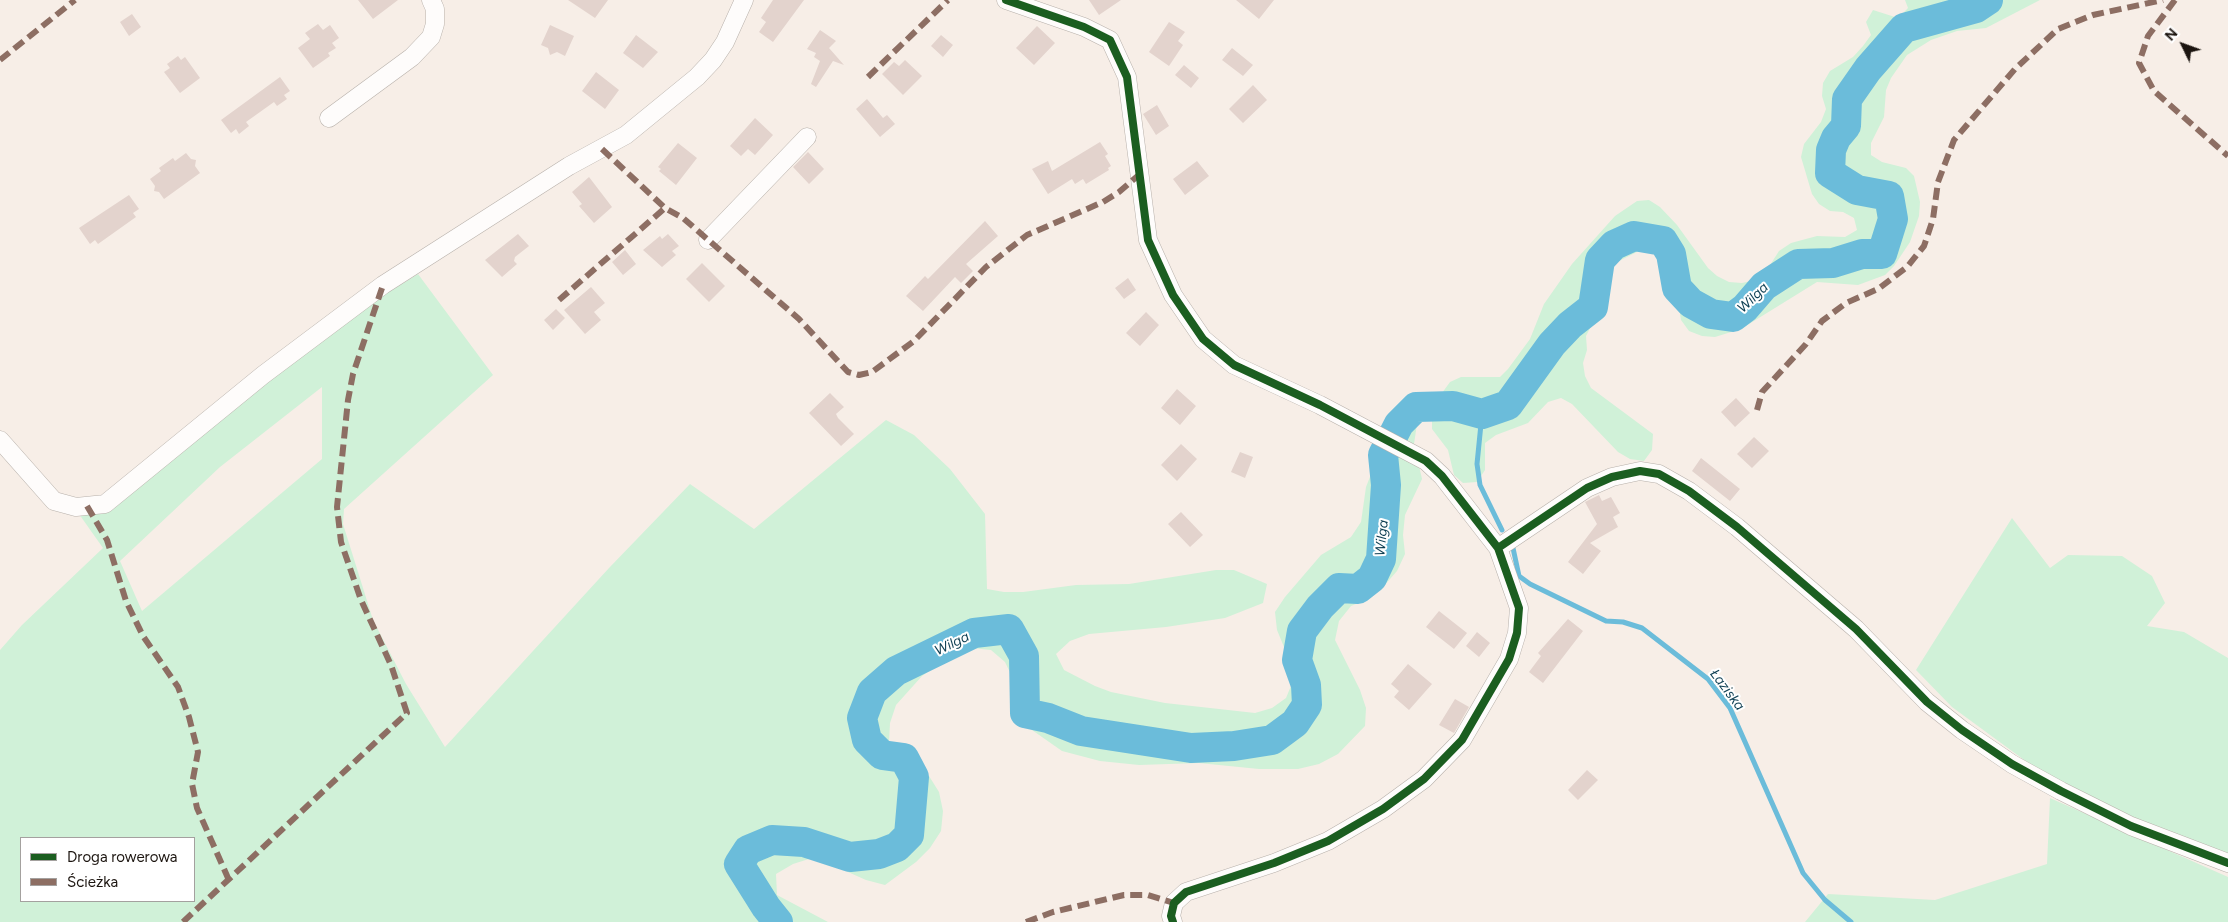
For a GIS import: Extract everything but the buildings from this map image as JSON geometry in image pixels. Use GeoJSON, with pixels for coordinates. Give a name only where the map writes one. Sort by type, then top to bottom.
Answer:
{"type":"FeatureCollection","features":[{"type":"Feature","properties":{"kind":"street"},"geometry":{"type":"LineString","coordinates":[[330,118],[412,57],[431,37],[435,24],[435,9],[431,0]]}},
{"type":"Feature","properties":{"kind":"street"},"geometry":{"type":"LineString","coordinates":[[0,440],[54,501],[76,507],[106,504],[263,375],[383,285],[569,166],[633,129],[697,78],[714,60],[725,42],[744,0]]}},
{"type":"Feature","properties":{"kind":"street"},"geometry":{"type":"LineString","coordinates":[[1006,0],[1084,27],[1110,40],[1126,77],[1148,240],[1173,295],[1204,339],[1234,365],[1320,405],[1426,461],[1442,476],[1498,548],[1519,608],[1517,633],[1509,659],[1462,740],[1424,779],[1383,809],[1328,841],[1274,863],[1186,892],[1174,903],[1171,916],[1172,922]]}},
{"type":"Feature","properties":{"kind":"street"},"geometry":{"type":"LineString","coordinates":[[708,240],[807,137]]}},
{"type":"Feature","properties":{"kind":"street"},"geometry":{"type":"LineString","coordinates":[[1498,548],[1587,488],[1612,477],[1640,471],[1659,474],[1689,491],[1737,527],[1856,629],[1927,702],[1962,730],[2012,764],[2061,791],[2131,826],[2228,863]]}},
{"type":"Feature","properties":{"kind":"green space"},"geometry":{"type":"Polygon","coordinates":[[[1905,0],[2040,0],[1986,28],[1957,31],[1931,40],[1907,55],[1891,78],[1886,90],[1884,117],[1871,143],[1871,155],[1882,162],[1906,168],[1914,176],[1920,202],[1919,216],[1910,242],[1894,266],[1885,275],[1858,285],[1817,282],[1741,329],[1715,337],[1702,336],[1689,331],[1681,320],[1671,257],[1664,246],[1651,245],[1615,263],[1605,273],[1597,299],[1598,313],[1586,336],[1587,350],[1583,363],[1585,376],[1591,388],[1653,434],[1652,450],[1644,461],[1630,459],[1618,452],[1572,404],[1561,398],[1548,402],[1528,423],[1496,435],[1485,443],[1485,470],[1477,482],[1463,483],[1454,475],[1448,450],[1432,429],[1432,416],[1442,393],[1450,382],[1461,377],[1500,377],[1530,339],[1544,304],[1572,264],[1615,216],[1637,201],[1649,200],[1660,207],[1677,225],[1708,268],[1717,276],[1729,282],[1742,283],[1755,280],[1765,273],[1779,251],[1791,243],[1817,236],[1845,237],[1857,230],[1854,218],[1843,212],[1830,211],[1819,204],[1812,194],[1801,157],[1804,144],[1821,122],[1826,109],[1822,96],[1823,83],[1830,71],[1853,57],[1871,35],[1866,22],[1873,10],[1898,18],[1908,8],[1905,0]]]}},
{"type":"Feature","properties":{"kind":"green space"},"geometry":{"type":"Polygon","coordinates":[[[418,274],[493,375],[344,509],[343,524],[373,620],[406,684],[445,747],[609,568],[690,484],[754,529],[886,420],[914,435],[950,469],[985,514],[987,589],[1004,592],[1023,592],[1076,585],[1129,584],[1216,570],[1234,570],[1267,584],[1263,603],[1225,618],[1166,627],[1089,634],[1070,641],[1056,654],[1064,670],[1111,692],[1165,703],[1255,713],[1272,708],[1286,698],[1293,681],[1291,664],[1277,630],[1275,612],[1285,597],[1321,555],[1351,537],[1361,522],[1366,487],[1379,454],[1401,426],[1414,416],[1417,424],[1414,444],[1422,479],[1405,515],[1403,535],[1405,554],[1397,571],[1383,587],[1368,599],[1351,606],[1339,621],[1335,640],[1360,690],[1366,708],[1365,726],[1338,754],[1319,764],[1298,769],[1259,769],[1199,763],[1139,765],[1100,761],[1062,751],[1032,730],[1021,713],[1021,695],[1005,662],[991,650],[972,648],[954,654],[922,676],[896,705],[890,723],[889,743],[901,756],[929,776],[939,792],[943,811],[941,831],[930,848],[916,862],[885,885],[866,880],[812,858],[793,864],[776,874],[777,895],[828,922],[0,922],[0,650],[22,625],[103,548],[79,514],[112,510],[306,342],[418,274]],[[322,387],[220,467],[120,561],[142,611],[322,459],[322,387]]]}},
{"type":"Feature","properties":{"kind":"green space"},"geometry":{"type":"Polygon","coordinates":[[[2012,518],[2050,568],[2068,555],[2122,556],[2152,576],[2165,603],[2147,626],[2184,632],[2228,658],[2228,855],[2134,820],[2031,765],[1952,707],[1916,670],[2012,518]]]}},
{"type":"Feature","properties":{"kind":"green space"},"geometry":{"type":"Polygon","coordinates":[[[2050,798],[2228,877],[2228,922],[1805,922],[1828,894],[1935,900],[2047,864],[2050,798]]]}},
{"type":"Feature","properties":{"kind":"waterway","name":"Wilga"},"geometry":{"type":"LineString","coordinates":[[778,922],[766,907],[739,864],[748,850],[772,840],[804,842],[850,857],[879,854],[897,847],[909,835],[914,777],[904,758],[882,755],[867,740],[862,718],[872,692],[896,671],[974,633],[1009,629],[1024,656],[1025,713],[1048,718],[1081,731],[1191,748],[1234,746],[1272,740],[1295,723],[1307,705],[1306,685],[1297,660],[1302,631],[1320,607],[1339,588],[1358,589],[1372,578],[1381,559],[1386,485],[1383,455],[1399,424],[1416,407],[1453,406],[1482,414],[1508,405],[1552,344],[1570,325],[1593,307],[1600,260],[1614,245],[1634,236],[1663,241],[1671,254],[1677,288],[1691,303],[1711,314],[1733,317],[1745,308],[1764,286],[1798,264],[1833,263],[1862,254],[1882,254],[1893,219],[1889,196],[1857,190],[1830,173],[1831,150],[1836,138],[1846,126],[1847,99],[1868,69],[1904,28],[1976,8],[1988,0]]}},
{"type":"Feature","properties":{"kind":"waterway","name":"Łaziska"},"geometry":{"type":"LineString","coordinates":[[1482,414],[1477,464],[1480,485],[1502,530]]}},
{"type":"Feature","properties":{"kind":"waterway","name":"Łaziska"},"geometry":{"type":"LineString","coordinates":[[1513,548],[1519,576],[1530,584],[1606,621],[1623,622],[1642,628],[1708,679],[1730,708],[1803,873],[1825,900],[1851,922]]}},
{"type":"Feature","properties":{"kind":"marked path"},"geometry":{"type":"LineString","coordinates":[[0,60],[75,0]]}},
{"type":"Feature","properties":{"kind":"marked path"},"geometry":{"type":"LineString","coordinates":[[868,77],[948,0]]}},
{"type":"Feature","properties":{"kind":"marked path"},"geometry":{"type":"LineString","coordinates":[[1757,410],[1762,392],[1806,344],[1822,321],[1846,303],[1878,289],[1907,267],[1924,246],[1933,219],[1938,182],[1954,140],[2015,69],[2058,29],[2093,15],[2163,0]]}},
{"type":"Feature","properties":{"kind":"marked path"},"geometry":{"type":"LineString","coordinates":[[2175,0],[2148,36],[2139,63],[2154,91],[2228,156]]}},
{"type":"Feature","properties":{"kind":"marked path"},"geometry":{"type":"LineString","coordinates":[[602,149],[665,208],[683,218],[799,319],[848,372],[859,375],[872,372],[914,341],[986,267],[1027,235],[1103,202],[1119,192],[1140,174]]}},
{"type":"Feature","properties":{"kind":"marked path"},"geometry":{"type":"LineString","coordinates":[[559,300],[665,208]]}},
{"type":"Feature","properties":{"kind":"marked path"},"geometry":{"type":"LineString","coordinates":[[183,922],[407,713],[391,665],[361,600],[341,542],[337,507],[348,400],[353,374],[383,285]]}},
{"type":"Feature","properties":{"kind":"marked path"},"geometry":{"type":"LineString","coordinates":[[87,506],[107,540],[126,601],[143,636],[178,687],[189,717],[198,752],[192,784],[197,808],[228,878]]}},
{"type":"Feature","properties":{"kind":"marked path"},"geometry":{"type":"LineString","coordinates":[[1026,922],[1053,912],[1124,895],[1148,895],[1174,903]]}},
{"type":"Feature","properties":{"kind":"cycle path"},"geometry":{"type":"LineString","coordinates":[[1006,0],[1084,27],[1110,40],[1127,77],[1148,240],[1173,295],[1203,339],[1234,365],[1320,405],[1426,461],[1442,476],[1498,548],[1519,608],[1517,633],[1509,659],[1462,740],[1424,779],[1383,809],[1328,841],[1274,863],[1186,892],[1174,903],[1171,916],[1173,922]]}},
{"type":"Feature","properties":{"kind":"cycle path"},"geometry":{"type":"LineString","coordinates":[[1498,548],[1587,488],[1612,477],[1640,471],[1659,474],[1689,491],[1737,527],[1856,629],[1927,702],[1962,730],[2012,764],[2061,791],[2131,826],[2228,863]]}}]}
